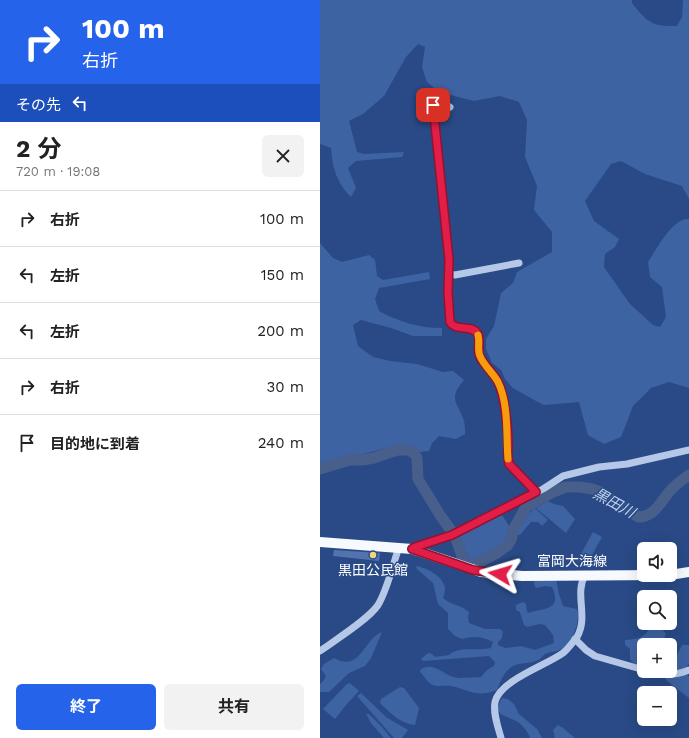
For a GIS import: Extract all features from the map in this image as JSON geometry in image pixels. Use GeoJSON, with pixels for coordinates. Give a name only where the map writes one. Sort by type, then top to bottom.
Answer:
{"type":"FeatureCollection","features":[{"type":"Feature","properties":{"kind":"main road","name":"富岡大海線"},"geometry":{"type":"LineString","coordinates":[[320,542],[412,549],[481,572],[522,576],[637,575]]}},
{"type":"Feature","properties":{"kind":"main road"},"geometry":{"type":"LineString","coordinates":[[677,574],[689,572]]}},
{"type":"Feature","properties":{"kind":"street"},"geometry":{"type":"LineString","coordinates":[[450,107],[435,99],[433,105],[449,260],[450,274],[448,292],[450,322],[456,327],[473,330],[477,333],[479,339],[479,356],[498,382],[502,392],[507,433],[507,457],[509,464],[536,492]]}},
{"type":"Feature","properties":{"kind":"street"},"geometry":{"type":"LineString","coordinates":[[450,274],[455,275],[520,263]]}},
{"type":"Feature","properties":{"kind":"street"},"geometry":{"type":"LineString","coordinates":[[412,549],[454,534],[543,489],[563,476],[599,467],[627,464],[689,450]]}},
{"type":"Feature","properties":{"kind":"street"},"geometry":{"type":"LineString","coordinates":[[320,651],[365,618],[377,607],[382,597],[398,548]]}},
{"type":"Feature","properties":{"kind":"street"},"geometry":{"type":"LineString","coordinates":[[501,738],[494,710],[496,700],[507,687],[526,673],[564,653],[575,639],[583,622],[580,595],[582,580],[586,575]]}},
{"type":"Feature","properties":{"kind":"street"},"geometry":{"type":"LineString","coordinates":[[575,639],[586,650],[595,656],[637,668]]}},
{"type":"Feature","properties":{"kind":"street"},"geometry":{"type":"LineString","coordinates":[[677,674],[689,670]]}},
{"type":"Feature","properties":{"kind":"shaded area"},"geometry":{"type":"Polygon","coordinates":[[[320,0],[632,0],[632,3],[642,15],[651,22],[662,26],[677,26],[682,17],[683,0],[689,0],[689,199],[682,186],[645,174],[621,161],[611,164],[585,201],[594,221],[619,239],[615,247],[605,254],[604,267],[630,304],[653,325],[660,327],[666,317],[662,287],[650,277],[648,262],[671,229],[677,223],[689,219],[689,388],[669,382],[651,388],[633,406],[621,437],[604,444],[588,435],[579,402],[544,405],[513,388],[505,379],[501,370],[492,363],[486,349],[486,339],[494,326],[501,293],[513,283],[517,272],[552,252],[552,232],[534,210],[537,186],[525,157],[527,120],[519,102],[500,96],[474,101],[439,92],[427,82],[422,67],[425,47],[418,44],[406,57],[384,96],[363,114],[349,121],[357,152],[364,154],[404,152],[402,157],[356,161],[348,168],[356,188],[351,197],[342,187],[336,175],[331,148],[320,144],[320,0]]]}},
{"type":"Feature","properties":{"kind":"shaded area"},"geometry":{"type":"Polygon","coordinates":[[[320,243],[333,258],[342,262],[369,255],[375,260],[377,276],[383,280],[429,272],[430,279],[379,288],[375,299],[379,311],[410,324],[442,328],[442,336],[413,336],[361,320],[353,325],[358,346],[373,357],[390,361],[417,364],[443,372],[453,371],[464,380],[456,392],[455,401],[464,421],[465,434],[456,439],[439,436],[432,443],[429,451],[420,452],[407,447],[386,448],[320,466],[320,243]]]}},
{"type":"Feature","properties":{"kind":"shaded area"},"geometry":{"type":"Polygon","coordinates":[[[548,501],[563,506],[575,519],[566,533],[536,508],[548,501]]]}},
{"type":"Feature","properties":{"kind":"shaded area"},"geometry":{"type":"Polygon","coordinates":[[[535,508],[548,520],[542,526],[538,522],[531,522],[520,535],[517,534],[523,519],[535,508]]]}},
{"type":"Feature","properties":{"kind":"shaded area"},"geometry":{"type":"Polygon","coordinates":[[[502,515],[509,526],[506,541],[499,548],[476,561],[470,560],[459,536],[502,515]]]}},
{"type":"Feature","properties":{"kind":"shaded area"},"geometry":{"type":"Polygon","coordinates":[[[593,532],[602,537],[588,562],[577,561],[593,532]]]}},
{"type":"Feature","properties":{"kind":"shaded area"},"geometry":{"type":"Polygon","coordinates":[[[416,566],[434,573],[442,580],[445,589],[443,598],[469,612],[469,623],[485,629],[499,629],[503,631],[502,638],[498,642],[498,645],[505,648],[521,646],[535,650],[554,643],[553,635],[545,625],[540,624],[527,627],[524,625],[520,612],[516,610],[516,605],[523,602],[526,604],[528,613],[550,607],[554,604],[555,600],[552,587],[545,586],[536,588],[534,584],[535,578],[556,579],[563,606],[577,609],[578,618],[574,634],[569,643],[561,649],[545,654],[540,659],[519,664],[509,669],[505,673],[497,690],[478,693],[451,686],[433,685],[429,683],[420,672],[421,669],[431,667],[453,677],[459,678],[481,677],[487,670],[494,666],[495,662],[489,656],[423,661],[421,659],[428,653],[435,657],[449,655],[453,652],[463,650],[486,649],[491,648],[493,642],[481,638],[470,637],[462,639],[455,636],[448,629],[448,613],[438,604],[433,583],[417,569],[416,566]]]}},
{"type":"Feature","properties":{"kind":"shaded area"},"geometry":{"type":"Polygon","coordinates":[[[648,630],[663,630],[666,634],[664,638],[639,638],[648,630]]]}},
{"type":"Feature","properties":{"kind":"shaded area"},"geometry":{"type":"Polygon","coordinates":[[[382,632],[371,658],[365,666],[349,673],[329,692],[320,692],[320,684],[326,676],[321,669],[324,664],[334,658],[343,661],[350,661],[356,658],[370,641],[382,632]]]}},
{"type":"Feature","properties":{"kind":"shaded area"},"geometry":{"type":"Polygon","coordinates":[[[636,639],[637,665],[630,660],[630,649],[625,645],[625,640],[636,639]]]}},
{"type":"Feature","properties":{"kind":"shaded area"},"geometry":{"type":"Polygon","coordinates":[[[682,645],[689,645],[689,664],[683,670],[689,677],[689,698],[677,689],[677,686],[674,686],[665,678],[677,678],[677,655],[682,645]]]}},
{"type":"Feature","properties":{"kind":"shaded area"},"geometry":{"type":"Polygon","coordinates":[[[350,683],[359,691],[335,719],[323,709],[347,684],[350,683]]]}},
{"type":"Feature","properties":{"kind":"shaded area"},"geometry":{"type":"Polygon","coordinates":[[[400,687],[404,688],[419,708],[415,725],[405,723],[400,720],[380,703],[381,699],[400,687]]]}},
{"type":"Feature","properties":{"kind":"shaded area"},"geometry":{"type":"Polygon","coordinates":[[[361,693],[386,717],[408,730],[402,738],[394,738],[357,696],[361,693]]]}},
{"type":"Feature","properties":{"kind":"shaded area"},"geometry":{"type":"Polygon","coordinates":[[[502,698],[508,699],[514,704],[519,714],[537,729],[542,738],[530,738],[522,725],[500,713],[498,707],[502,698]]]}},
{"type":"Feature","properties":{"kind":"shaded area"},"geometry":{"type":"Polygon","coordinates":[[[366,714],[369,714],[391,738],[384,738],[371,723],[366,714]]]}},
{"type":"Feature","properties":{"kind":"shaded area"},"geometry":{"type":"Polygon","coordinates":[[[558,725],[575,738],[555,738],[553,730],[558,725]]]}},
{"type":"Feature","properties":{"kind":"building"},"geometry":{"type":"Polygon","coordinates":[[[334,550],[380,553],[379,561],[333,556],[334,550]]]}},
{"type":"Feature","properties":{"kind":"waterway","name":"黒田川"},"geometry":{"type":"LineString","coordinates":[[320,469],[350,460],[374,458],[399,450],[408,450],[414,453],[417,458],[418,479],[455,536],[466,563],[474,565],[497,553],[508,545],[514,528],[526,507],[553,492],[566,487],[592,489],[601,492],[638,517],[648,515],[652,512],[671,489],[689,475]]}},
{"type":"Feature","properties":{"kind":"slow traffic"},"geometry":{"type":"LineString","coordinates":[[478,335],[479,356],[498,382],[502,392],[507,433],[508,459]]}},
{"type":"Feature","properties":{"kind":"place","name":"黒田公民館"},"geometry":{"type":"Point","coordinates":[373,555]}},
{"type":"Feature","properties":{"kind":"route"},"geometry":{"type":"LineString","coordinates":[[433,105],[449,260],[450,274],[448,292],[450,322],[456,327],[473,330],[477,333],[479,339],[479,356],[498,382],[502,392],[508,445],[507,457],[509,464],[533,487],[536,492],[527,498],[452,535],[412,549],[473,570],[500,574]]}}]}
